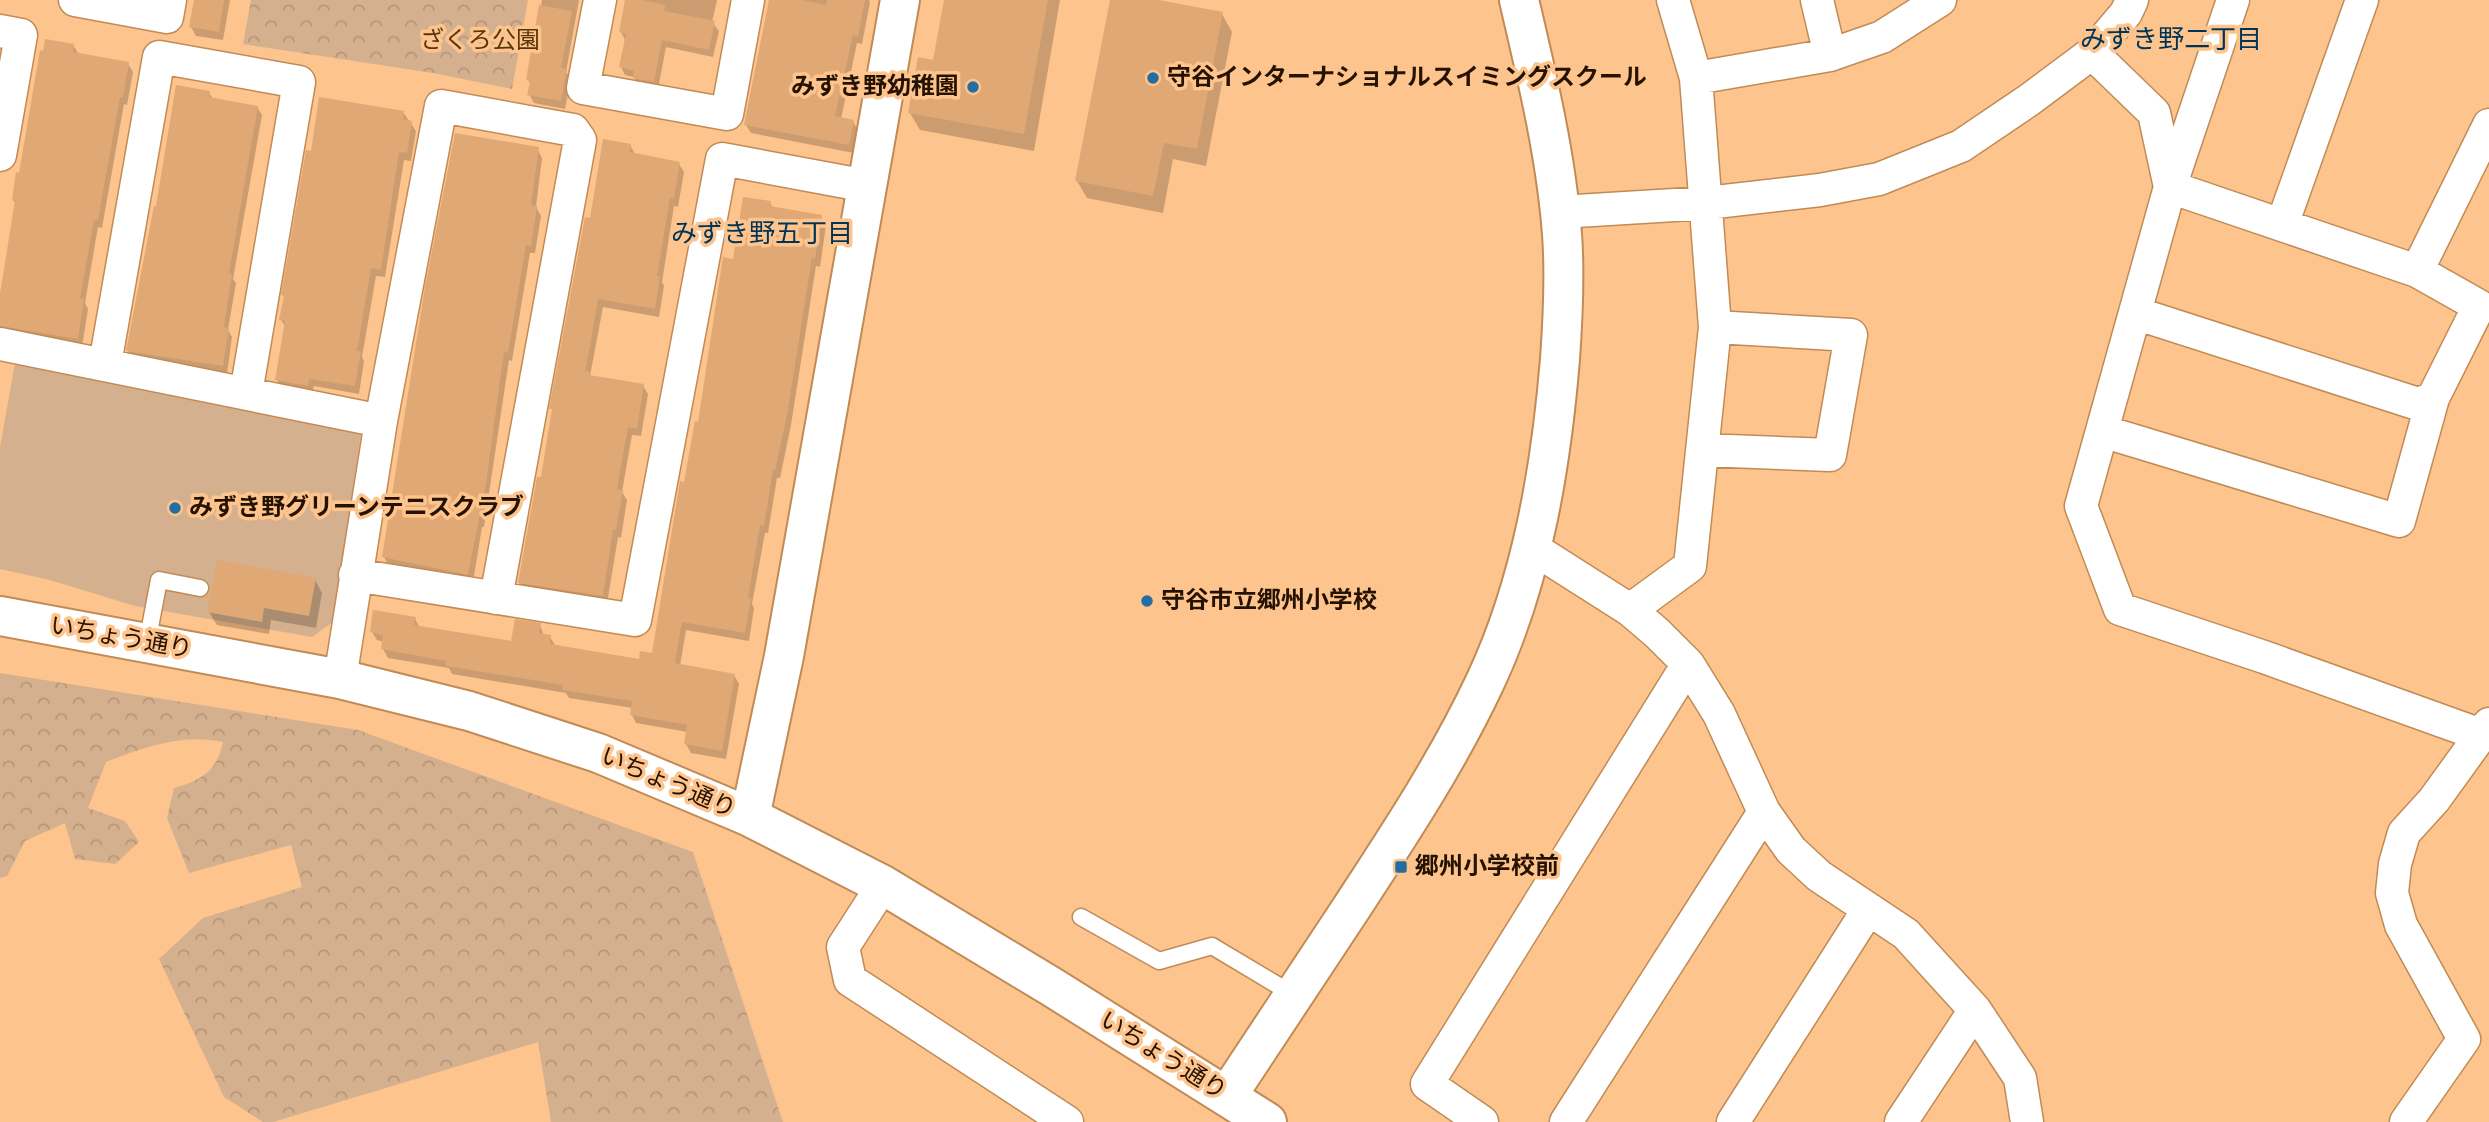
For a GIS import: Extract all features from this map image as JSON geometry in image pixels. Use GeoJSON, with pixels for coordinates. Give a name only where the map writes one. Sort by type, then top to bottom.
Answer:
{"type":"FeatureCollection","features":[{"type":"Feature","properties":{"kind":"street"},"geometry":{"type":"LineString","coordinates":[[75,0],[167,17],[170,0]]}},
{"type":"Feature","properties":{"kind":"street"},"geometry":{"type":"LineString","coordinates":[[600,0],[583,88],[727,114],[748,0]]}},
{"type":"Feature","properties":{"kind":"street"},"geometry":{"type":"LineString","coordinates":[[750,817],[783,656],[900,0]]}},
{"type":"Feature","properties":{"kind":"street"},"geometry":{"type":"LineString","coordinates":[[1227,1096],[1394,843],[1444,760],[1485,681],[1509,621],[1531,547],[1555,419],[1564,267],[1551,146],[1519,0]]}},
{"type":"Feature","properties":{"kind":"street"},"geometry":{"type":"LineString","coordinates":[[1630,610],[1690,566],[1715,327],[1696,78],[1673,0]]}},
{"type":"Feature","properties":{"kind":"street"},"geometry":{"type":"LineString","coordinates":[[1817,0],[1830,55]]}},
{"type":"Feature","properties":{"kind":"street"},"geometry":{"type":"LineString","coordinates":[[1696,78],[1830,55],[1882,37],[1940,0]]}},
{"type":"Feature","properties":{"kind":"street"},"geometry":{"type":"LineString","coordinates":[[1560,212],[1707,203],[1821,190],[1880,179],[1961,146],[2092,53],[2126,13],[2132,0]]}},
{"type":"Feature","properties":{"kind":"street"},"geometry":{"type":"LineString","coordinates":[[2233,0],[2170,187],[2081,506],[2120,609],[2485,729],[2434,800],[2404,833],[2395,864],[2392,893],[2401,925],[2464,1038],[2406,1122]]}},
{"type":"Feature","properties":{"kind":"street"},"geometry":{"type":"LineString","coordinates":[[2282,225],[2362,0]]}},
{"type":"Feature","properties":{"kind":"street"},"geometry":{"type":"LineString","coordinates":[[0,31],[21,35],[0,155]]}},
{"type":"Feature","properties":{"kind":"street"},"geometry":{"type":"LineString","coordinates":[[2092,53],[2154,113],[2170,187]]}},
{"type":"Feature","properties":{"kind":"street"},"geometry":{"type":"LineString","coordinates":[[105,364],[159,57],[299,82],[246,393]]}},
{"type":"Feature","properties":{"kind":"street"},"geometry":{"type":"LineString","coordinates":[[340,679],[381,421],[441,106],[573,130],[580,140],[496,598]]}},
{"type":"Feature","properties":{"kind":"street"},"geometry":{"type":"LineString","coordinates":[[2417,271],[2489,125]]}},
{"type":"Feature","properties":{"kind":"street"},"geometry":{"type":"LineString","coordinates":[[355,575],[635,620],[722,159],[867,186]]}},
{"type":"Feature","properties":{"kind":"street"},"geometry":{"type":"LineString","coordinates":[[2102,430],[2399,521],[2433,398],[2479,306],[2417,271],[2170,187]]}},
{"type":"Feature","properties":{"kind":"street"},"geometry":{"type":"LineString","coordinates":[[2135,313],[2418,404],[2433,398]]}},
{"type":"Feature","properties":{"kind":"street"},"geometry":{"type":"LineString","coordinates":[[1703,450],[1830,455],[1852,335],[1715,327]]}},
{"type":"Feature","properties":{"kind":"street"},"geometry":{"type":"LineString","coordinates":[[0,344],[381,421]]}},
{"type":"Feature","properties":{"kind":"street"},"geometry":{"type":"LineString","coordinates":[[1531,547],[1630,610],[1688,664],[1719,714],[1764,812],[1791,850],[1819,876],[1906,934],[1976,1010],[2020,1078],[2026,1122]]}},
{"type":"Feature","properties":{"kind":"street","name":"いちょう通り"},"geometry":{"type":"LineString","coordinates":[[0,616],[340,679],[469,711],[598,753],[750,817],[883,886],[973,938],[1267,1122]]}},
{"type":"Feature","properties":{"kind":"street"},"geometry":{"type":"LineString","coordinates":[[1482,1122],[1427,1084],[1688,664]]}},
{"type":"Feature","properties":{"kind":"street"},"geometry":{"type":"LineString","coordinates":[[1566,1122],[1764,812]]}},
{"type":"Feature","properties":{"kind":"street"},"geometry":{"type":"LineString","coordinates":[[883,886],[843,947],[850,980],[1067,1122]]}},
{"type":"Feature","properties":{"kind":"street"},"geometry":{"type":"LineString","coordinates":[[1733,1122],[1868,909]]}},
{"type":"Feature","properties":{"kind":"street"},"geometry":{"type":"LineString","coordinates":[[1901,1122],[1976,1010]]}},
{"type":"Feature","properties":{"kind":"lane"},"geometry":{"type":"LineString","coordinates":[[147,643],[159,580],[201,588]]}},
{"type":"Feature","properties":{"kind":"lane"},"geometry":{"type":"LineString","coordinates":[[1080,917],[1159,961],[1212,946],[1294,995]]}},
{"type":"Feature","properties":{"kind":"green space","name":"ざくろ公園"},"geometry":{"type":"Polygon","coordinates":[[[251,0],[528,0],[512,89],[433,73],[243,44],[251,0]]]}},
{"type":"Feature","properties":{"kind":"green space","name":"みずき野グリーンテニスクラブ"},"geometry":{"type":"Polygon","coordinates":[[[15,363],[362,426],[334,621],[312,637],[135,606],[50,580],[0,569],[0,447],[15,363]]]}},
{"type":"Feature","properties":{"kind":"green space"},"geometry":{"type":"Polygon","coordinates":[[[0,673],[358,730],[693,852],[783,1122],[551,1122],[538,1042],[273,1122],[263,1122],[224,1097],[159,959],[203,918],[302,887],[291,845],[189,873],[167,818],[174,788],[207,773],[217,760],[223,742],[178,740],[106,762],[88,808],[125,821],[139,842],[115,864],[75,859],[65,823],[25,841],[7,876],[0,878],[0,673]]]}},
{"type":"Feature","properties":{"kind":"building"},"geometry":{"type":"Polygon","coordinates":[[[194,0],[224,0],[219,32],[189,27],[194,0]]]}},
{"type":"Feature","properties":{"kind":"building"},"geometry":{"type":"Polygon","coordinates":[[[625,0],[666,5],[664,11],[715,21],[709,50],[662,40],[654,82],[633,78],[634,71],[619,67],[626,34],[619,32],[625,0]]]}},
{"type":"Feature","properties":{"kind":"building"},"geometry":{"type":"Polygon","coordinates":[[[769,0],[802,0],[826,5],[827,0],[865,0],[858,36],[853,35],[835,116],[854,120],[849,145],[744,125],[769,0]]]}},
{"type":"Feature","properties":{"kind":"building","name":"みずき野幼稚園"},"geometry":{"type":"Polygon","coordinates":[[[944,0],[1048,0],[1024,134],[908,113],[918,57],[933,60],[944,0]]]}},
{"type":"Feature","properties":{"kind":"building","name":"守谷インターナショナルスイミングスクール"},"geometry":{"type":"Polygon","coordinates":[[[1110,0],[1159,0],[1223,12],[1197,149],[1164,143],[1153,196],[1075,181],[1110,0]]]}},
{"type":"Feature","properties":{"kind":"building"},"geometry":{"type":"Polygon","coordinates":[[[539,5],[572,11],[561,68],[567,69],[561,101],[527,95],[530,81],[526,80],[539,5]]]}},
{"type":"Feature","properties":{"kind":"building"},"geometry":{"type":"Polygon","coordinates":[[[45,39],[74,44],[73,52],[129,62],[98,220],[94,220],[80,298],[84,299],[78,339],[0,326],[0,294],[15,200],[12,200],[16,172],[19,173],[40,50],[43,51],[45,39]]]}},
{"type":"Feature","properties":{"kind":"building"},"geometry":{"type":"Polygon","coordinates":[[[176,85],[210,91],[209,97],[258,106],[229,273],[232,274],[224,327],[229,328],[223,366],[126,351],[156,206],[176,85]]]}},
{"type":"Feature","properties":{"kind":"building"},"geometry":{"type":"Polygon","coordinates":[[[319,97],[404,111],[403,119],[412,121],[407,153],[399,152],[381,270],[371,268],[357,351],[361,351],[355,386],[309,379],[308,386],[275,380],[285,321],[279,320],[284,296],[281,295],[306,150],[311,151],[319,97]]]}},
{"type":"Feature","properties":{"kind":"building"},"geometry":{"type":"Polygon","coordinates":[[[455,133],[539,147],[531,205],[537,206],[531,246],[526,245],[508,353],[504,352],[486,483],[468,575],[382,557],[425,287],[455,133]]]}},
{"type":"Feature","properties":{"kind":"building"},"geometry":{"type":"Polygon","coordinates":[[[603,139],[631,144],[630,152],[680,162],[674,199],[670,198],[657,276],[660,276],[655,309],[598,299],[585,371],[590,372],[589,375],[644,384],[637,429],[628,427],[617,489],[623,490],[616,530],[613,529],[603,596],[518,583],[537,477],[541,477],[552,409],[549,409],[585,217],[590,218],[603,139]]]}},
{"type":"Feature","properties":{"kind":"building"},"geometry":{"type":"Polygon","coordinates":[[[743,197],[771,201],[770,206],[822,215],[815,259],[812,258],[787,415],[775,471],[773,470],[764,526],[760,525],[745,633],[682,622],[675,663],[735,674],[722,751],[684,744],[687,725],[630,715],[632,701],[562,690],[563,685],[446,666],[446,661],[381,649],[383,635],[370,632],[373,610],[416,617],[414,625],[511,641],[515,619],[541,623],[539,633],[551,635],[550,644],[639,659],[640,651],[652,653],[680,481],[684,482],[695,421],[698,422],[723,257],[733,259],[743,197]]]}},
{"type":"Feature","properties":{"kind":"building"},"geometry":{"type":"Polygon","coordinates":[[[217,560],[316,578],[309,616],[264,608],[262,622],[207,612],[217,560]]]}},
{"type":"Feature","properties":{"kind":"place","name":"守谷インターナショナルスイミングスクール"},"geometry":{"type":"Point","coordinates":[1153,78]}},
{"type":"Feature","properties":{"kind":"place","name":"みずき野幼稚園"},"geometry":{"type":"Point","coordinates":[973,87]}},
{"type":"Feature","properties":{"kind":"place","name":"みずき野グリーンテニスクラブ"},"geometry":{"type":"Point","coordinates":[175,508]}},
{"type":"Feature","properties":{"kind":"place","name":"守谷市立郷州小学校"},"geometry":{"type":"Point","coordinates":[1147,601]}},
{"type":"Feature","properties":{"kind":"place","name":"郷州小学校前"},"geometry":{"type":"Point","coordinates":[1401,867]}},
{"type":"Feature","properties":{"kind":"district","name":"みずき野二丁目"},"geometry":{"type":"Point","coordinates":[2171,40]}},
{"type":"Feature","properties":{"kind":"district","name":"みずき野五丁目"},"geometry":{"type":"Point","coordinates":[762,234]}}]}
